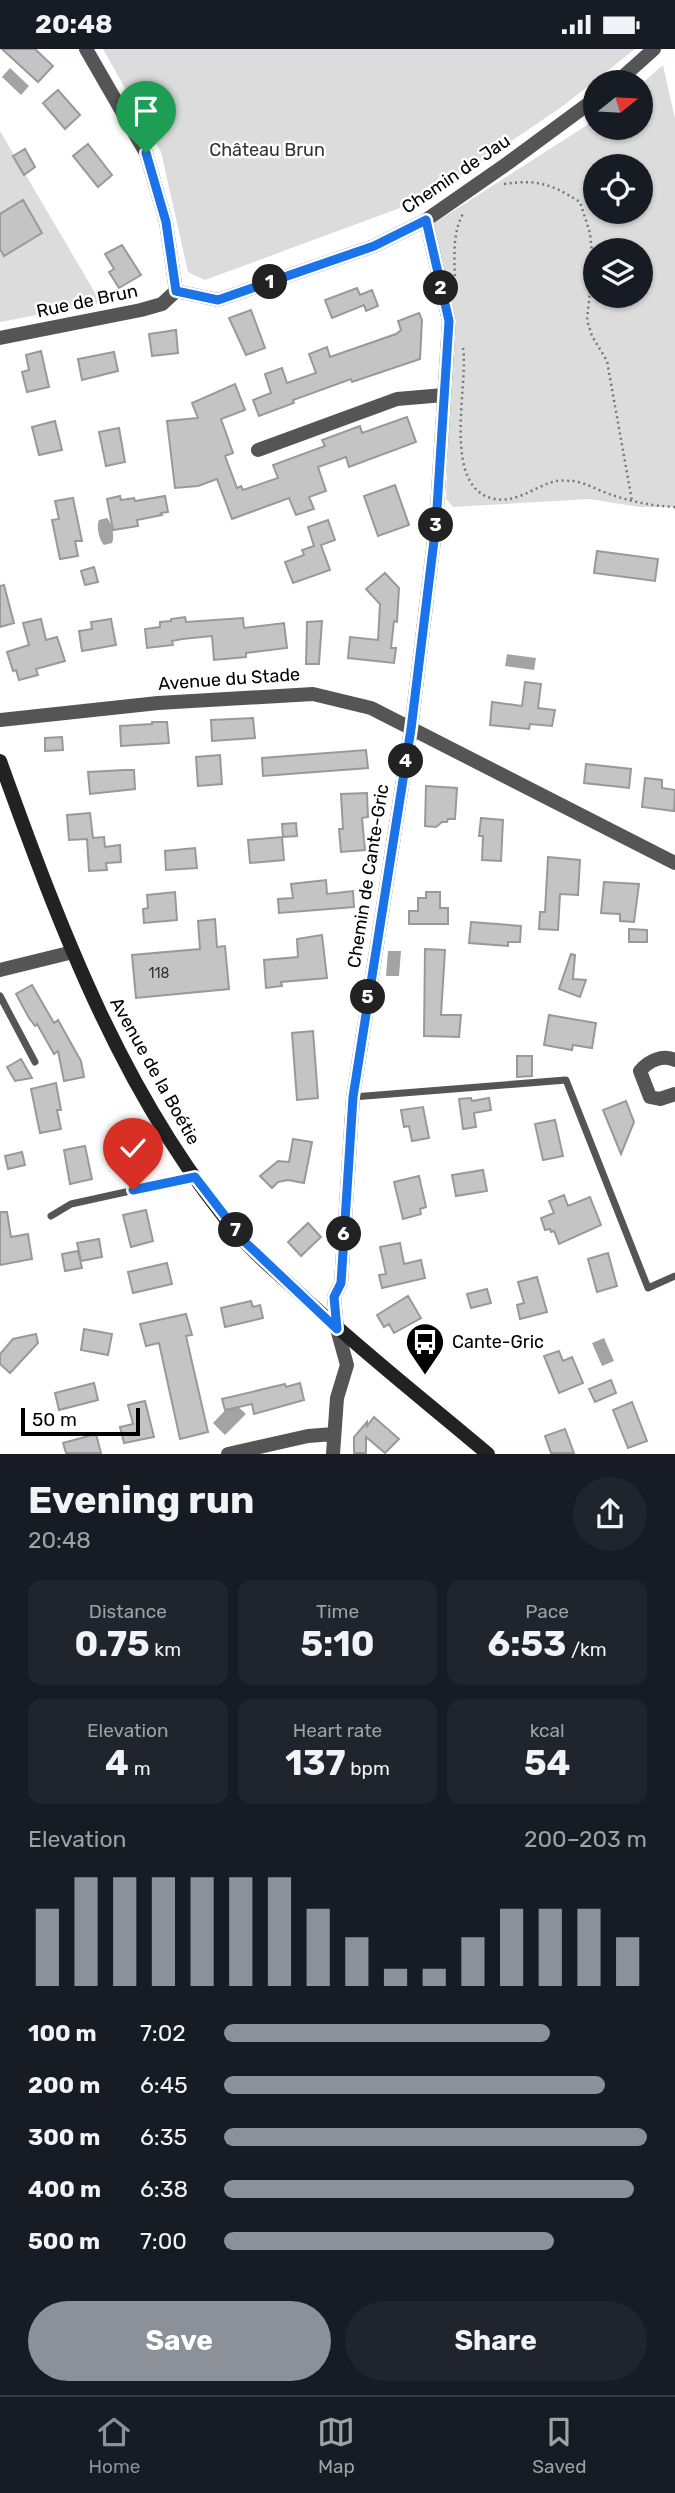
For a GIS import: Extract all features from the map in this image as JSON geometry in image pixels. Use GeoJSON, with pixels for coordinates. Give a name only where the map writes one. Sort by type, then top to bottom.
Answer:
{"type":"FeatureCollection","features":[{"type":"Feature","properties":{"kind":"main road","name":"Avenue de la Boétie"},"geometry":{"type":"LineString","coordinates":[[0,761],[73,952],[107,1030],[169,1142],[245,1242],[337,1329],[488,1454]]}},
{"type":"Feature","properties":{"kind":"street"},"geometry":{"type":"LineString","coordinates":[[86,49],[146,153],[166,222],[176,291]]}},
{"type":"Feature","properties":{"kind":"street"},"geometry":{"type":"LineString","coordinates":[[630,70],[654,49]]}},
{"type":"Feature","properties":{"kind":"street","name":"Chemin de Jau"},"geometry":{"type":"LineString","coordinates":[[176,291],[218,300],[374,246],[426,220],[583,108]]}},
{"type":"Feature","properties":{"kind":"street","name":"Chemin de Cante-Gric"},"geometry":{"type":"LineString","coordinates":[[333,1454],[337,1398],[347,1365],[337,1329],[334,1297],[341,1283],[353,1097],[411,729],[436,524],[449,321],[426,220]]}},
{"type":"Feature","properties":{"kind":"street","name":"Rue de Brun"},"geometry":{"type":"LineString","coordinates":[[0,338],[141,310],[162,304],[176,291]]}},
{"type":"Feature","properties":{"kind":"street"},"geometry":{"type":"LineString","coordinates":[[258,450],[397,399],[444,395]]}},
{"type":"Feature","properties":{"kind":"street","name":"Avenue du Stade"},"geometry":{"type":"LineString","coordinates":[[0,720],[158,703],[313,694],[371,708],[675,863]]}},
{"type":"Feature","properties":{"kind":"street"},"geometry":{"type":"LineString","coordinates":[[0,970],[73,952]]}},
{"type":"Feature","properties":{"kind":"street"},"geometry":{"type":"LineString","coordinates":[[674,1056],[646,1064],[640,1071],[650,1097],[660,1099],[675,1094]]}},
{"type":"Feature","properties":{"kind":"street"},"geometry":{"type":"LineString","coordinates":[[228,1454],[308,1436],[334,1434]]}},
{"type":"Feature","properties":{"kind":"lane"},"geometry":{"type":"LineString","coordinates":[[0,996],[35,1062]]}},
{"type":"Feature","properties":{"kind":"lane"},"geometry":{"type":"LineString","coordinates":[[353,1097],[566,1080],[648,1288],[675,1276]]}},
{"type":"Feature","properties":{"kind":"lane"},"geometry":{"type":"LineString","coordinates":[[51,1216],[71,1204],[195,1177]]}},
{"type":"Feature","properties":{"kind":"path"},"geometry":{"type":"LineString","coordinates":[[503,184],[528,181],[557,188],[580,202],[590,233],[593,263],[587,320],[592,336],[607,361],[626,454],[632,501]]}},
{"type":"Feature","properties":{"kind":"path"},"geometry":{"type":"LineString","coordinates":[[456,282],[454,259],[458,225],[467,208]]}},
{"type":"Feature","properties":{"kind":"path"},"geometry":{"type":"LineString","coordinates":[[462,343],[465,357],[461,440],[464,466],[469,482],[480,492],[495,499],[511,498],[526,495],[556,481],[577,481],[647,505],[675,507]]}},
{"type":"Feature","properties":{"kind":"green space","name":"Château Brun"},"geometry":{"type":"Polygon","coordinates":[[[103,49],[635,49],[608,70],[583,70],[583,90],[427,198],[205,280],[188,272],[161,152],[103,49]]]}},
{"type":"Feature","properties":{"kind":"green space"},"geometry":{"type":"Polygon","coordinates":[[[663,65],[675,119],[675,507],[640,507],[589,499],[453,507],[446,499],[452,318],[433,224],[583,128],[583,140],[653,140],[653,74],[663,65]]]}},
{"type":"Feature","properties":{"kind":"green space"},"geometry":{"type":"Polygon","coordinates":[[[0,131],[101,303],[0,322],[0,131]]]}},
{"type":"Feature","properties":{"kind":"shaded area"},"geometry":{"type":"Polygon","coordinates":[[[10,68],[29,86],[21,95],[2,77],[10,68]]]}},
{"type":"Feature","properties":{"kind":"shaded area"},"geometry":{"type":"Polygon","coordinates":[[[107,518],[112,527],[113,540],[112,543],[104,545],[99,536],[98,523],[99,520],[107,518]]]}},
{"type":"Feature","properties":{"kind":"shaded area"},"geometry":{"type":"Polygon","coordinates":[[[507,654],[536,658],[534,670],[505,666],[507,654]]]}},
{"type":"Feature","properties":{"kind":"shaded area"},"geometry":{"type":"Polygon","coordinates":[[[388,951],[401,951],[399,976],[386,976],[388,951]]]}},
{"type":"Feature","properties":{"kind":"shaded area"},"geometry":{"type":"Polygon","coordinates":[[[604,1338],[614,1361],[602,1366],[592,1343],[604,1338]]]}},
{"type":"Feature","properties":{"kind":"shaded area"},"geometry":{"type":"Polygon","coordinates":[[[233,1402],[246,1414],[225,1435],[213,1423],[233,1402]]]}},
{"type":"Feature","properties":{"kind":"building"},"geometry":{"type":"Polygon","coordinates":[[[2,49],[35,49],[53,66],[38,82],[2,49]]]}},
{"type":"Feature","properties":{"kind":"building"},"geometry":{"type":"Polygon","coordinates":[[[58,90],[80,115],[65,129],[43,103],[58,90]]]}},
{"type":"Feature","properties":{"kind":"building"},"geometry":{"type":"Polygon","coordinates":[[[88,144],[112,175],[98,187],[73,156],[88,144]]]}},
{"type":"Feature","properties":{"kind":"building"},"geometry":{"type":"Polygon","coordinates":[[[25,149],[35,167],[24,175],[13,156],[25,149]]]}},
{"type":"Feature","properties":{"kind":"building"},"geometry":{"type":"Polygon","coordinates":[[[23,200],[42,233],[4,256],[0,249],[0,214],[23,200]]]}},
{"type":"Feature","properties":{"kind":"building"},"geometry":{"type":"Polygon","coordinates":[[[122,245],[141,275],[119,288],[109,272],[114,269],[105,254],[122,245]]]}},
{"type":"Feature","properties":{"kind":"building"},"geometry":{"type":"Polygon","coordinates":[[[357,288],[360,295],[372,290],[378,306],[366,311],[364,305],[332,318],[325,300],[357,288]]]}},
{"type":"Feature","properties":{"kind":"building"},"geometry":{"type":"Polygon","coordinates":[[[251,310],[265,348],[246,355],[229,318],[251,310]]]}},
{"type":"Feature","properties":{"kind":"building"},"geometry":{"type":"Polygon","coordinates":[[[419,313],[422,320],[420,359],[352,382],[351,379],[293,400],[294,403],[259,416],[253,400],[271,393],[265,374],[282,368],[287,383],[316,373],[309,354],[327,347],[330,357],[396,334],[401,330],[398,321],[419,313]]]}},
{"type":"Feature","properties":{"kind":"building"},"geometry":{"type":"Polygon","coordinates":[[[176,330],[178,353],[152,356],[149,334],[176,330]]]}},
{"type":"Feature","properties":{"kind":"building"},"geometry":{"type":"Polygon","coordinates":[[[41,351],[49,387],[27,392],[22,372],[29,370],[26,355],[41,351]]]}},
{"type":"Feature","properties":{"kind":"building"},"geometry":{"type":"Polygon","coordinates":[[[114,352],[118,371],[82,380],[78,359],[114,352]]]}},
{"type":"Feature","properties":{"kind":"building"},"geometry":{"type":"Polygon","coordinates":[[[235,384],[245,410],[221,419],[233,453],[225,456],[237,488],[241,486],[243,490],[278,478],[273,465],[325,446],[322,440],[360,426],[362,433],[407,417],[416,442],[349,467],[346,457],[318,467],[326,491],[309,497],[314,509],[296,515],[289,498],[232,519],[217,479],[198,486],[175,488],[167,421],[198,418],[192,403],[235,384]]]}},
{"type":"Feature","properties":{"kind":"building"},"geometry":{"type":"Polygon","coordinates":[[[55,421],[62,450],[39,455],[32,427],[55,421]]]}},
{"type":"Feature","properties":{"kind":"building"},"geometry":{"type":"Polygon","coordinates":[[[119,428],[125,462],[106,466],[99,432],[119,428]]]}},
{"type":"Feature","properties":{"kind":"building"},"geometry":{"type":"Polygon","coordinates":[[[395,485],[409,525],[378,536],[364,496],[395,485]]]}},
{"type":"Feature","properties":{"kind":"building"},"geometry":{"type":"Polygon","coordinates":[[[120,496],[121,500],[134,498],[135,501],[165,496],[168,512],[137,520],[138,526],[113,530],[107,499],[120,496]]]}},
{"type":"Feature","properties":{"kind":"building"},"geometry":{"type":"Polygon","coordinates":[[[73,498],[82,541],[75,541],[78,556],[60,559],[52,520],[59,519],[55,501],[73,498]]]}},
{"type":"Feature","properties":{"kind":"building"},"geometry":{"type":"Polygon","coordinates":[[[328,520],[335,540],[321,545],[330,570],[293,583],[285,562],[304,555],[302,550],[314,546],[308,527],[328,520]]]}},
{"type":"Feature","properties":{"kind":"building"},"geometry":{"type":"Polygon","coordinates":[[[597,551],[658,559],[655,581],[594,573],[597,551]]]}},
{"type":"Feature","properties":{"kind":"building"},"geometry":{"type":"Polygon","coordinates":[[[94,567],[98,582],[85,585],[81,571],[94,567]]]}},
{"type":"Feature","properties":{"kind":"building"},"geometry":{"type":"Polygon","coordinates":[[[385,573],[399,588],[397,622],[394,621],[391,648],[396,648],[394,663],[348,658],[350,637],[378,640],[380,604],[366,589],[385,573]]]}},
{"type":"Feature","properties":{"kind":"building"},"geometry":{"type":"Polygon","coordinates":[[[4,585],[14,623],[0,627],[0,586],[4,585]]]}},
{"type":"Feature","properties":{"kind":"building"},"geometry":{"type":"Polygon","coordinates":[[[185,617],[186,622],[243,618],[244,628],[284,623],[287,648],[246,653],[246,657],[214,660],[212,636],[182,639],[172,641],[173,645],[147,648],[145,629],[160,627],[160,622],[185,617]]]}},
{"type":"Feature","properties":{"kind":"building"},"geometry":{"type":"Polygon","coordinates":[[[41,619],[46,640],[57,637],[65,661],[36,669],[38,675],[19,680],[7,652],[29,645],[23,623],[41,619]]]}},
{"type":"Feature","properties":{"kind":"building"},"geometry":{"type":"Polygon","coordinates":[[[111,619],[116,645],[82,651],[79,631],[92,629],[91,622],[111,619]]]}},
{"type":"Feature","properties":{"kind":"building"},"geometry":{"type":"Polygon","coordinates":[[[322,621],[319,664],[306,664],[307,622],[322,621]]]}},
{"type":"Feature","properties":{"kind":"building"},"geometry":{"type":"Polygon","coordinates":[[[525,682],[541,684],[538,708],[555,710],[552,726],[530,724],[529,729],[490,725],[492,702],[522,706],[525,682]]]}},
{"type":"Feature","properties":{"kind":"building"},"geometry":{"type":"Polygon","coordinates":[[[253,718],[255,738],[212,741],[211,720],[253,718]]]}},
{"type":"Feature","properties":{"kind":"building"},"geometry":{"type":"Polygon","coordinates":[[[167,722],[169,743],[121,746],[120,726],[167,722]]]}},
{"type":"Feature","properties":{"kind":"building"},"geometry":{"type":"Polygon","coordinates":[[[62,737],[63,750],[45,751],[45,738],[62,737]]]}},
{"type":"Feature","properties":{"kind":"building"},"geometry":{"type":"Polygon","coordinates":[[[366,750],[368,768],[263,776],[262,758],[366,750]]]}},
{"type":"Feature","properties":{"kind":"building"},"geometry":{"type":"Polygon","coordinates":[[[220,755],[222,784],[198,786],[196,757],[220,755]]]}},
{"type":"Feature","properties":{"kind":"building"},"geometry":{"type":"Polygon","coordinates":[[[586,764],[631,769],[629,788],[584,783],[586,764]]]}},
{"type":"Feature","properties":{"kind":"building"},"geometry":{"type":"Polygon","coordinates":[[[134,770],[135,789],[90,794],[88,772],[134,770]]]}},
{"type":"Feature","properties":{"kind":"building"},"geometry":{"type":"Polygon","coordinates":[[[645,778],[662,780],[662,788],[675,790],[674,811],[642,807],[645,778]]]}},
{"type":"Feature","properties":{"kind":"building"},"geometry":{"type":"Polygon","coordinates":[[[426,786],[457,788],[455,819],[448,819],[436,827],[425,826],[426,786]]]}},
{"type":"Feature","properties":{"kind":"building"},"geometry":{"type":"Polygon","coordinates":[[[367,793],[368,817],[362,818],[365,850],[341,852],[341,794],[367,793]]]}},
{"type":"Feature","properties":{"kind":"building"},"geometry":{"type":"Polygon","coordinates":[[[90,813],[93,838],[104,837],[105,847],[120,845],[121,862],[106,863],[107,870],[89,871],[87,839],[69,840],[67,815],[90,813]]]}},
{"type":"Feature","properties":{"kind":"building"},"geometry":{"type":"Polygon","coordinates":[[[481,818],[503,820],[501,861],[482,860],[483,836],[479,836],[481,818]]]}},
{"type":"Feature","properties":{"kind":"building"},"geometry":{"type":"Polygon","coordinates":[[[296,823],[297,836],[283,837],[282,824],[296,823]]]}},
{"type":"Feature","properties":{"kind":"building"},"geometry":{"type":"Polygon","coordinates":[[[282,837],[284,860],[250,863],[248,840],[282,837]]]}},
{"type":"Feature","properties":{"kind":"building"},"geometry":{"type":"Polygon","coordinates":[[[195,848],[197,868],[166,870],[165,851],[195,848]]]}},
{"type":"Feature","properties":{"kind":"building"},"geometry":{"type":"Polygon","coordinates":[[[548,857],[580,860],[578,895],[560,894],[558,930],[539,929],[540,912],[545,912],[548,857]]]}},
{"type":"Feature","properties":{"kind":"building"},"geometry":{"type":"Polygon","coordinates":[[[326,880],[327,894],[353,891],[354,907],[279,913],[278,899],[293,898],[291,884],[326,880]]]}},
{"type":"Feature","properties":{"kind":"building"},"geometry":{"type":"Polygon","coordinates":[[[604,882],[639,884],[634,922],[620,921],[620,914],[601,913],[604,882]]]}},
{"type":"Feature","properties":{"kind":"building"},"geometry":{"type":"Polygon","coordinates":[[[175,892],[177,920],[144,923],[143,909],[148,908],[147,895],[175,892]]]}},
{"type":"Feature","properties":{"kind":"building"},"geometry":{"type":"Polygon","coordinates":[[[426,892],[440,892],[440,908],[448,908],[448,924],[409,924],[409,911],[418,911],[418,898],[426,898],[426,892]]]}},
{"type":"Feature","properties":{"kind":"building"},"geometry":{"type":"Polygon","coordinates":[[[215,919],[217,947],[225,946],[229,989],[136,998],[132,955],[200,949],[198,921],[215,919]]]}},
{"type":"Feature","properties":{"kind":"building"},"geometry":{"type":"Polygon","coordinates":[[[471,922],[521,926],[520,942],[508,942],[508,946],[469,943],[471,922]]]}},
{"type":"Feature","properties":{"kind":"building"},"geometry":{"type":"Polygon","coordinates":[[[629,929],[647,930],[647,942],[629,942],[629,929]]]}},
{"type":"Feature","properties":{"kind":"building"},"geometry":{"type":"Polygon","coordinates":[[[322,935],[327,978],[281,982],[282,986],[266,988],[264,960],[298,957],[297,939],[322,935]]]}},
{"type":"Feature","properties":{"kind":"building"},"geometry":{"type":"Polygon","coordinates":[[[425,949],[445,950],[441,1015],[461,1015],[459,1037],[424,1036],[425,949]]]}},
{"type":"Feature","properties":{"kind":"building"},"geometry":{"type":"Polygon","coordinates":[[[571,954],[575,955],[573,979],[586,980],[580,997],[559,989],[571,954]]]}},
{"type":"Feature","properties":{"kind":"building"},"geometry":{"type":"Polygon","coordinates":[[[32,985],[54,1023],[58,1020],[81,1061],[84,1077],[64,1081],[58,1051],[54,1054],[16,994],[32,985]]]}},
{"type":"Feature","properties":{"kind":"building"},"geometry":{"type":"Polygon","coordinates":[[[549,1015],[596,1023],[592,1048],[573,1045],[572,1050],[544,1045],[549,1015]]]}},
{"type":"Feature","properties":{"kind":"building"},"geometry":{"type":"Polygon","coordinates":[[[313,1031],[318,1098],[297,1100],[292,1033],[313,1031]]]}},
{"type":"Feature","properties":{"kind":"building"},"geometry":{"type":"Polygon","coordinates":[[[517,1056],[532,1056],[532,1076],[517,1077],[517,1056]]]}},
{"type":"Feature","properties":{"kind":"building"},"geometry":{"type":"Polygon","coordinates":[[[21,1059],[32,1078],[15,1081],[7,1067],[21,1059]]]}},
{"type":"Feature","properties":{"kind":"building"},"geometry":{"type":"Polygon","coordinates":[[[56,1083],[61,1129],[40,1133],[31,1089],[56,1083]]]}},
{"type":"Feature","properties":{"kind":"building"},"geometry":{"type":"Polygon","coordinates":[[[471,1098],[472,1101],[489,1098],[491,1110],[474,1113],[476,1127],[463,1129],[459,1099],[471,1098]]]}},
{"type":"Feature","properties":{"kind":"building"},"geometry":{"type":"Polygon","coordinates":[[[626,1101],[634,1122],[621,1154],[603,1110],[626,1101]]]}},
{"type":"Feature","properties":{"kind":"building"},"geometry":{"type":"Polygon","coordinates":[[[423,1107],[429,1138],[412,1141],[409,1126],[404,1127],[401,1110],[423,1107]]]}},
{"type":"Feature","properties":{"kind":"building"},"geometry":{"type":"Polygon","coordinates":[[[555,1120],[563,1156],[543,1160],[535,1124],[555,1120]]]}},
{"type":"Feature","properties":{"kind":"building"},"geometry":{"type":"Polygon","coordinates":[[[293,1139],[312,1142],[304,1183],[288,1180],[278,1182],[272,1188],[260,1176],[278,1161],[289,1162],[293,1139]]]}},
{"type":"Feature","properties":{"kind":"building"},"geometry":{"type":"Polygon","coordinates":[[[85,1146],[92,1179],[70,1184],[64,1150],[85,1146]]]}},
{"type":"Feature","properties":{"kind":"building"},"geometry":{"type":"Polygon","coordinates":[[[22,1152],[25,1165],[8,1169],[5,1156],[22,1152]]]}},
{"type":"Feature","properties":{"kind":"building"},"geometry":{"type":"Polygon","coordinates":[[[483,1170],[487,1191],[456,1196],[452,1175],[483,1170]]]}},
{"type":"Feature","properties":{"kind":"building"},"geometry":{"type":"Polygon","coordinates":[[[419,1176],[426,1207],[420,1209],[421,1214],[403,1219],[394,1182],[419,1176]]]}},
{"type":"Feature","properties":{"kind":"building"},"geometry":{"type":"Polygon","coordinates":[[[564,1195],[568,1206],[590,1197],[601,1225],[559,1244],[554,1231],[545,1230],[541,1218],[554,1213],[549,1201],[564,1195]]]}},
{"type":"Feature","properties":{"kind":"building"},"geometry":{"type":"Polygon","coordinates":[[[146,1210],[153,1241],[131,1247],[123,1215],[146,1210]]]}},
{"type":"Feature","properties":{"kind":"building"},"geometry":{"type":"Polygon","coordinates":[[[0,1212],[7,1212],[11,1237],[28,1234],[32,1259],[0,1265],[0,1212]]]}},
{"type":"Feature","properties":{"kind":"building"},"geometry":{"type":"Polygon","coordinates":[[[308,1223],[321,1237],[301,1256],[288,1242],[308,1223]]]}},
{"type":"Feature","properties":{"kind":"building"},"geometry":{"type":"Polygon","coordinates":[[[99,1239],[102,1257],[81,1261],[77,1243],[99,1239]]]}},
{"type":"Feature","properties":{"kind":"building"},"geometry":{"type":"Polygon","coordinates":[[[400,1243],[404,1264],[421,1260],[425,1278],[382,1288],[379,1275],[386,1274],[380,1247],[400,1243]]]}},
{"type":"Feature","properties":{"kind":"building"},"geometry":{"type":"Polygon","coordinates":[[[78,1251],[82,1268],[65,1271],[62,1254],[78,1251]]]}},
{"type":"Feature","properties":{"kind":"building"},"geometry":{"type":"Polygon","coordinates":[[[608,1253],[617,1286],[597,1292],[588,1259],[608,1253]]]}},
{"type":"Feature","properties":{"kind":"building"},"geometry":{"type":"Polygon","coordinates":[[[167,1263],[172,1284],[133,1293],[128,1272],[167,1263]]]}},
{"type":"Feature","properties":{"kind":"building"},"geometry":{"type":"Polygon","coordinates":[[[537,1277],[547,1312],[520,1319],[517,1305],[524,1303],[518,1282],[537,1277]]]}},
{"type":"Feature","properties":{"kind":"building"},"geometry":{"type":"Polygon","coordinates":[[[487,1289],[491,1303],[471,1308],[467,1294],[487,1289]]]}},
{"type":"Feature","properties":{"kind":"building"},"geometry":{"type":"Polygon","coordinates":[[[408,1296],[421,1318],[394,1333],[389,1324],[384,1327],[377,1315],[408,1296]]]}},
{"type":"Feature","properties":{"kind":"building"},"geometry":{"type":"Polygon","coordinates":[[[251,1301],[253,1307],[260,1305],[263,1318],[225,1327],[221,1308],[251,1301]]]}},
{"type":"Feature","properties":{"kind":"building"},"geometry":{"type":"Polygon","coordinates":[[[186,1314],[192,1335],[186,1336],[208,1432],[180,1439],[159,1343],[146,1346],[140,1324],[186,1314]]]}},
{"type":"Feature","properties":{"kind":"building"},"geometry":{"type":"Polygon","coordinates":[[[84,1329],[112,1334],[108,1355],[81,1350],[84,1329]]]}},
{"type":"Feature","properties":{"kind":"building"},"geometry":{"type":"Polygon","coordinates":[[[36,1334],[38,1343],[10,1373],[0,1364],[0,1354],[13,1339],[36,1334]]]}},
{"type":"Feature","properties":{"kind":"building"},"geometry":{"type":"Polygon","coordinates":[[[559,1351],[563,1361],[572,1357],[583,1383],[559,1393],[544,1356],[559,1351]]]}},
{"type":"Feature","properties":{"kind":"building"},"geometry":{"type":"Polygon","coordinates":[[[611,1380],[616,1393],[595,1402],[589,1389],[611,1380]]]}},
{"type":"Feature","properties":{"kind":"building"},"geometry":{"type":"Polygon","coordinates":[[[94,1383],[98,1400],[59,1410],[55,1393],[94,1383]]]}},
{"type":"Feature","properties":{"kind":"building"},"geometry":{"type":"Polygon","coordinates":[[[300,1383],[304,1400],[254,1414],[252,1404],[225,1410],[222,1399],[300,1383]]]}},
{"type":"Feature","properties":{"kind":"building"},"geometry":{"type":"Polygon","coordinates":[[[145,1401],[154,1437],[124,1443],[120,1427],[133,1424],[128,1405],[145,1401]]]}},
{"type":"Feature","properties":{"kind":"building"},"geometry":{"type":"Polygon","coordinates":[[[632,1402],[647,1441],[628,1448],[613,1410],[632,1402]]]}},
{"type":"Feature","properties":{"kind":"building"},"geometry":{"type":"Polygon","coordinates":[[[374,1417],[399,1439],[385,1453],[366,1437],[366,1453],[354,1453],[354,1437],[374,1417]]]}},
{"type":"Feature","properties":{"kind":"building"},"geometry":{"type":"Polygon","coordinates":[[[565,1429],[574,1453],[551,1453],[545,1436],[565,1429]]]}},
{"type":"Feature","properties":{"kind":"building"},"geometry":{"type":"Polygon","coordinates":[[[96,1434],[101,1453],[66,1453],[63,1443],[96,1434]]]}},
{"type":"Feature","properties":{"kind":"place","name":"Cante-Gric"},"geometry":{"type":"Point","coordinates":[425,1376]}},
{"type":"Feature","properties":{"kind":"route"},"geometry":{"type":"LineString","coordinates":[[133,1190],[195,1177],[245,1242],[337,1329],[334,1297],[341,1283],[353,1097],[411,729],[436,524],[449,321],[426,220],[374,246],[218,300],[176,291],[166,222],[146,153]]}}]}
